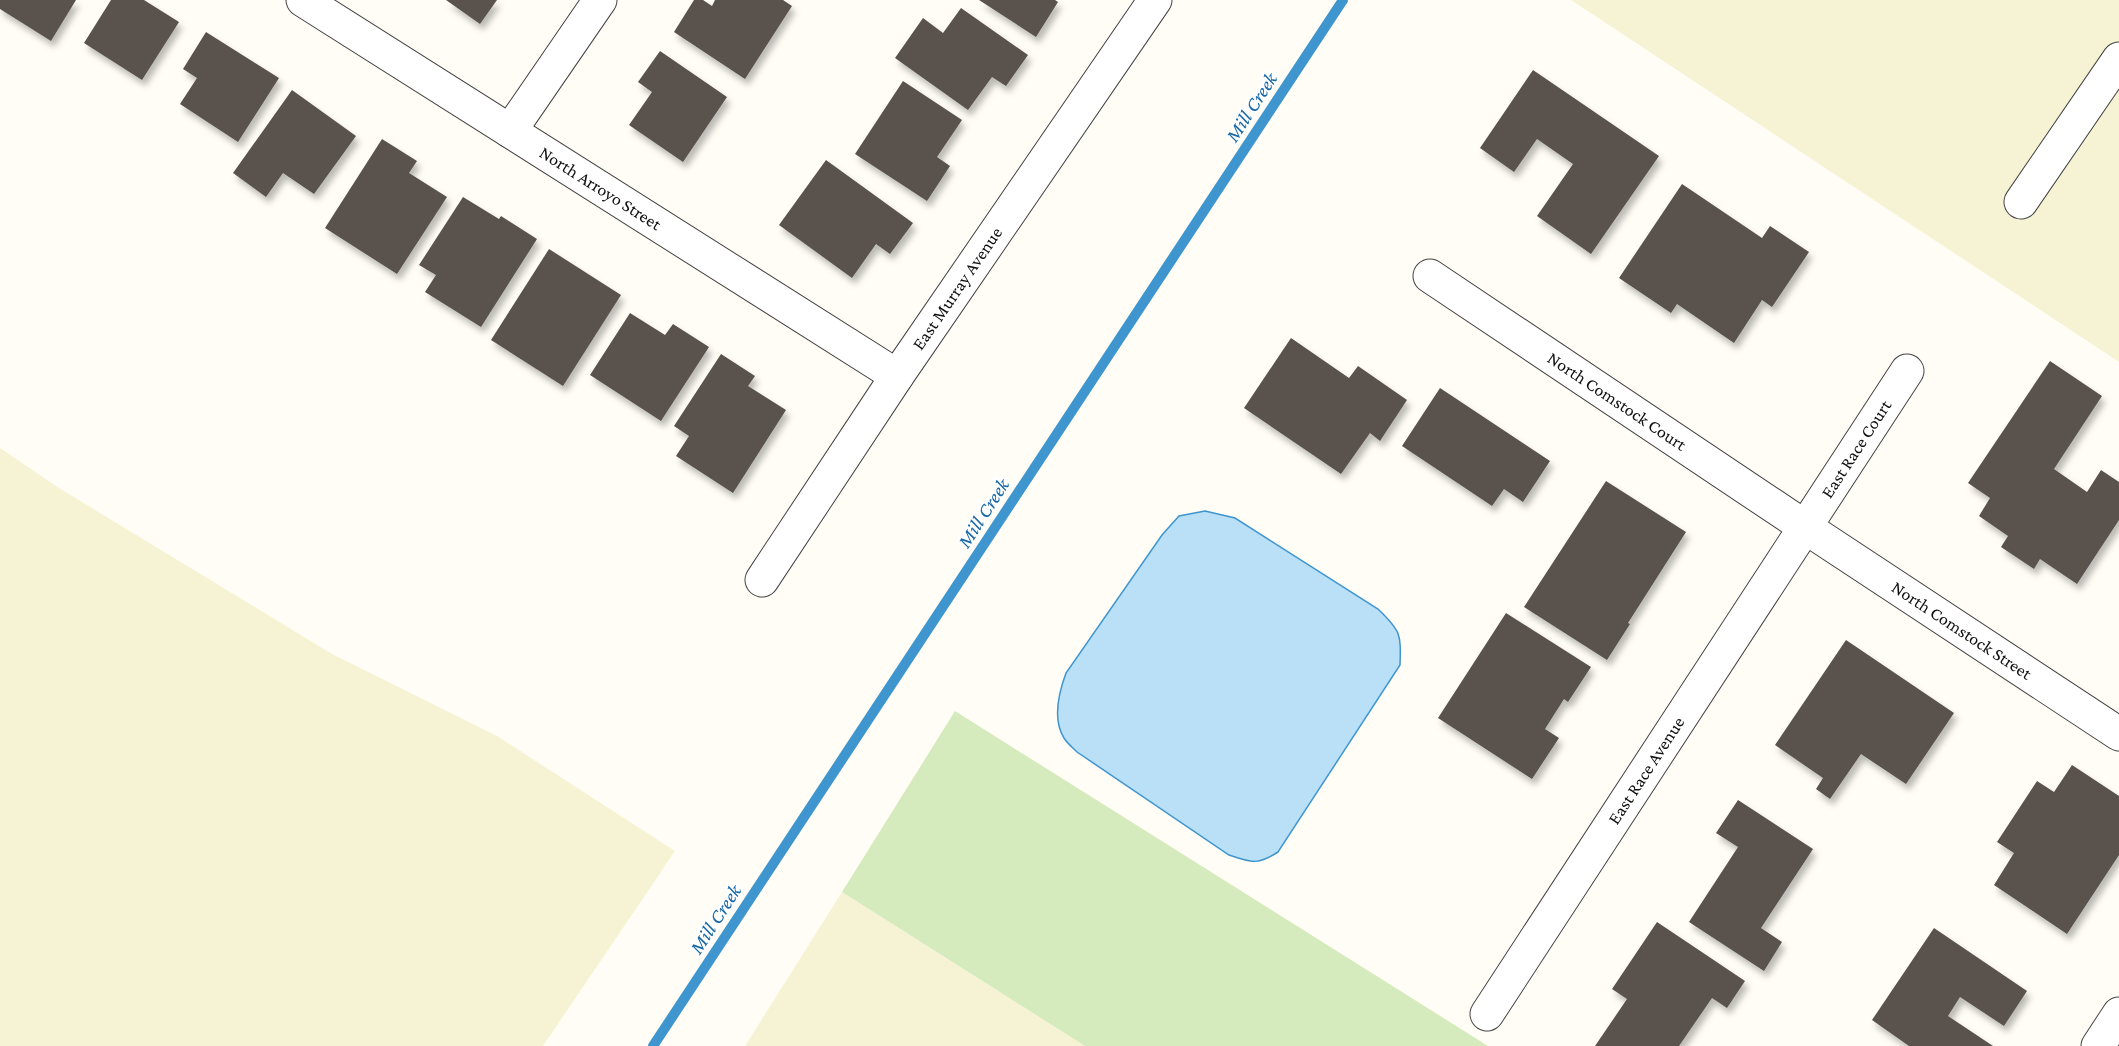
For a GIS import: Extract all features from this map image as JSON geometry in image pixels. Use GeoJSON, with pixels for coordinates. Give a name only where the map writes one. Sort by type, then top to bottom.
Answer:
{"type":"FeatureCollection","features":[{"type":"Feature","properties":{"kind":"street","name":"North Arroyo Street"},"geometry":{"type":"LineString","coordinates":[[303,0],[897,376]]}},
{"type":"Feature","properties":{"kind":"street"},"geometry":{"type":"LineString","coordinates":[[510,131],[600,0]]}},
{"type":"Feature","properties":{"kind":"street","name":"East Murray Avenue"},"geometry":{"type":"LineString","coordinates":[[762,580],[897,376],[1155,0]]}},
{"type":"Feature","properties":{"kind":"street"},"geometry":{"type":"LineString","coordinates":[[2021,202],[2119,59]]}},
{"type":"Feature","properties":{"kind":"street","name":"North Comstock Court"},"geometry":{"type":"LineString","coordinates":[[1430,276],[1805,527]]}},
{"type":"Feature","properties":{"kind":"street","name":"East Race Court"},"geometry":{"type":"LineString","coordinates":[[1805,527],[1907,371]]}},
{"type":"Feature","properties":{"kind":"street","name":"North Comstock Street"},"geometry":{"type":"LineString","coordinates":[[1805,527],[2119,734]]}},
{"type":"Feature","properties":{"kind":"street","name":"East Race Avenue"},"geometry":{"type":"LineString","coordinates":[[1487,1014],[1805,527]]}},
{"type":"Feature","properties":{"kind":"street"},"geometry":{"type":"LineString","coordinates":[[2098,1046],[2119,1014]]}},
{"type":"Feature","properties":{"kind":"shaded area"},"geometry":{"type":"Polygon","coordinates":[[[1571,0],[2119,0],[2119,362],[1571,0]]]}},
{"type":"Feature","properties":{"kind":"shaded area"},"geometry":{"type":"Polygon","coordinates":[[[0,448],[59,488],[332,654],[497,736],[675,851],[543,1046],[0,1046],[0,448]]]}},
{"type":"Feature","properties":{"kind":"shaded area"},"geometry":{"type":"Polygon","coordinates":[[[842,892],[1085,1046],[745,1046],[842,892]]]}},
{"type":"Feature","properties":{"kind":"green space"},"geometry":{"type":"Polygon","coordinates":[[[955,711],[1488,1046],[1085,1046],[842,892],[955,711]]]}},
{"type":"Feature","properties":{"kind":"water"},"geometry":{"type":"Polygon","coordinates":[[[1205,511],[1235,518],[1378,609],[1395,628],[1400,639],[1400,665],[1278,852],[1260,861],[1249,861],[1229,855],[1077,752],[1064,738],[1058,722],[1059,697],[1066,673],[1162,535],[1179,516],[1205,511]]]}},
{"type":"Feature","properties":{"kind":"building"},"geometry":{"type":"Polygon","coordinates":[[[0,0],[76,0],[51,41],[0,9],[0,0]]]}},
{"type":"Feature","properties":{"kind":"building"},"geometry":{"type":"Polygon","coordinates":[[[111,0],[144,0],[179,22],[142,80],[84,43],[111,0]]]}},
{"type":"Feature","properties":{"kind":"building"},"geometry":{"type":"Polygon","coordinates":[[[446,0],[497,0],[480,24],[446,0]]]}},
{"type":"Feature","properties":{"kind":"building"},"geometry":{"type":"Polygon","coordinates":[[[694,0],[703,0],[712,6],[715,0],[783,0],[792,6],[745,79],[674,32],[694,0]]]}},
{"type":"Feature","properties":{"kind":"building"},"geometry":{"type":"Polygon","coordinates":[[[979,0],[1055,0],[1058,2],[1036,37],[979,0]]]}},
{"type":"Feature","properties":{"kind":"building"},"geometry":{"type":"Polygon","coordinates":[[[961,8],[1028,55],[1006,86],[992,77],[968,110],[895,58],[923,18],[943,33],[961,8]]]}},
{"type":"Feature","properties":{"kind":"building"},"geometry":{"type":"Polygon","coordinates":[[[206,32],[279,78],[238,142],[180,104],[197,78],[183,69],[206,32]]]}},
{"type":"Feature","properties":{"kind":"building"},"geometry":{"type":"Polygon","coordinates":[[[660,51],[727,97],[683,162],[629,125],[652,92],[638,82],[660,51]]]}},
{"type":"Feature","properties":{"kind":"building"},"geometry":{"type":"Polygon","coordinates":[[[1533,70],[1659,156],[1591,254],[1537,216],[1573,164],[1537,139],[1514,172],[1480,148],[1533,70]]]}},
{"type":"Feature","properties":{"kind":"building"},"geometry":{"type":"Polygon","coordinates":[[[903,81],[962,120],[937,157],[950,166],[927,201],[855,154],[903,81]]]}},
{"type":"Feature","properties":{"kind":"building"},"geometry":{"type":"Polygon","coordinates":[[[292,90],[356,136],[314,194],[283,173],[266,197],[233,173],[292,90]]]}},
{"type":"Feature","properties":{"kind":"building"},"geometry":{"type":"Polygon","coordinates":[[[382,139],[417,161],[409,173],[447,197],[397,274],[325,228],[382,139]]]}},
{"type":"Feature","properties":{"kind":"building"},"geometry":{"type":"Polygon","coordinates":[[[826,160],[913,223],[890,254],[876,244],[852,278],[779,225],[826,160]]]}},
{"type":"Feature","properties":{"kind":"building"},"geometry":{"type":"Polygon","coordinates":[[[1682,184],[1762,238],[1770,226],[1809,252],[1772,307],[1762,300],[1734,343],[1677,304],[1671,313],[1619,278],[1682,184]]]}},
{"type":"Feature","properties":{"kind":"building"},"geometry":{"type":"Polygon","coordinates":[[[463,197],[499,219],[501,216],[537,239],[481,327],[425,292],[436,275],[419,265],[463,197]]]}},
{"type":"Feature","properties":{"kind":"building"},"geometry":{"type":"Polygon","coordinates":[[[549,249],[621,295],[563,386],[491,340],[549,249]]]}},
{"type":"Feature","properties":{"kind":"building"},"geometry":{"type":"Polygon","coordinates":[[[630,313],[665,335],[673,324],[709,347],[661,421],[590,375],[630,313]]]}},
{"type":"Feature","properties":{"kind":"building"},"geometry":{"type":"Polygon","coordinates":[[[1291,338],[1349,378],[1358,366],[1407,400],[1380,441],[1370,433],[1341,474],[1244,408],[1291,338]]]}},
{"type":"Feature","properties":{"kind":"building"},"geometry":{"type":"Polygon","coordinates":[[[721,354],[755,376],[748,386],[786,410],[733,493],[676,456],[689,436],[674,426],[721,354]]]}},
{"type":"Feature","properties":{"kind":"building"},"geometry":{"type":"Polygon","coordinates":[[[2050,361],[2102,396],[2054,469],[2087,492],[2101,470],[2119,482],[2119,520],[2077,584],[2040,559],[2034,569],[2001,547],[2008,536],[1979,516],[1990,498],[1968,483],[2050,361]]]}},
{"type":"Feature","properties":{"kind":"building"},"geometry":{"type":"Polygon","coordinates":[[[1440,388],[1550,461],[1523,502],[1504,489],[1492,506],[1402,446],[1440,388]]]}},
{"type":"Feature","properties":{"kind":"building"},"geometry":{"type":"Polygon","coordinates":[[[1606,481],[1686,532],[1607,660],[1524,607],[1606,481]]]}},
{"type":"Feature","properties":{"kind":"building"},"geometry":{"type":"Polygon","coordinates":[[[1506,613],[1591,667],[1568,702],[1564,699],[1545,729],[1559,738],[1532,779],[1438,718],[1506,613]]]}},
{"type":"Feature","properties":{"kind":"building"},"geometry":{"type":"Polygon","coordinates":[[[1846,640],[1954,713],[1906,784],[1861,754],[1830,799],[1816,789],[1823,778],[1775,745],[1846,640]]]}},
{"type":"Feature","properties":{"kind":"building"},"geometry":{"type":"Polygon","coordinates":[[[2072,765],[2119,796],[2119,855],[2067,934],[1994,885],[2014,853],[1997,842],[2037,781],[2054,792],[2072,765]]]}},
{"type":"Feature","properties":{"kind":"building"},"geometry":{"type":"Polygon","coordinates":[[[1738,800],[1813,849],[1761,928],[1782,942],[1764,971],[1689,922],[1738,847],[1716,833],[1738,800]]]}},
{"type":"Feature","properties":{"kind":"building"},"geometry":{"type":"Polygon","coordinates":[[[1657,922],[1745,981],[1727,1008],[1712,998],[1679,1046],[1595,1046],[1627,999],[1612,989],[1657,922]]]}},
{"type":"Feature","properties":{"kind":"building"},"geometry":{"type":"Polygon","coordinates":[[[1934,928],[2027,991],[2004,1026],[1960,997],[1948,1016],[1993,1046],[1909,1046],[1872,1020],[1934,928]]]}},
{"type":"Feature","properties":{"kind":"waterway","name":"Mill Creek"},"geometry":{"type":"LineString","coordinates":[[653,1046],[1343,0]]}}]}
